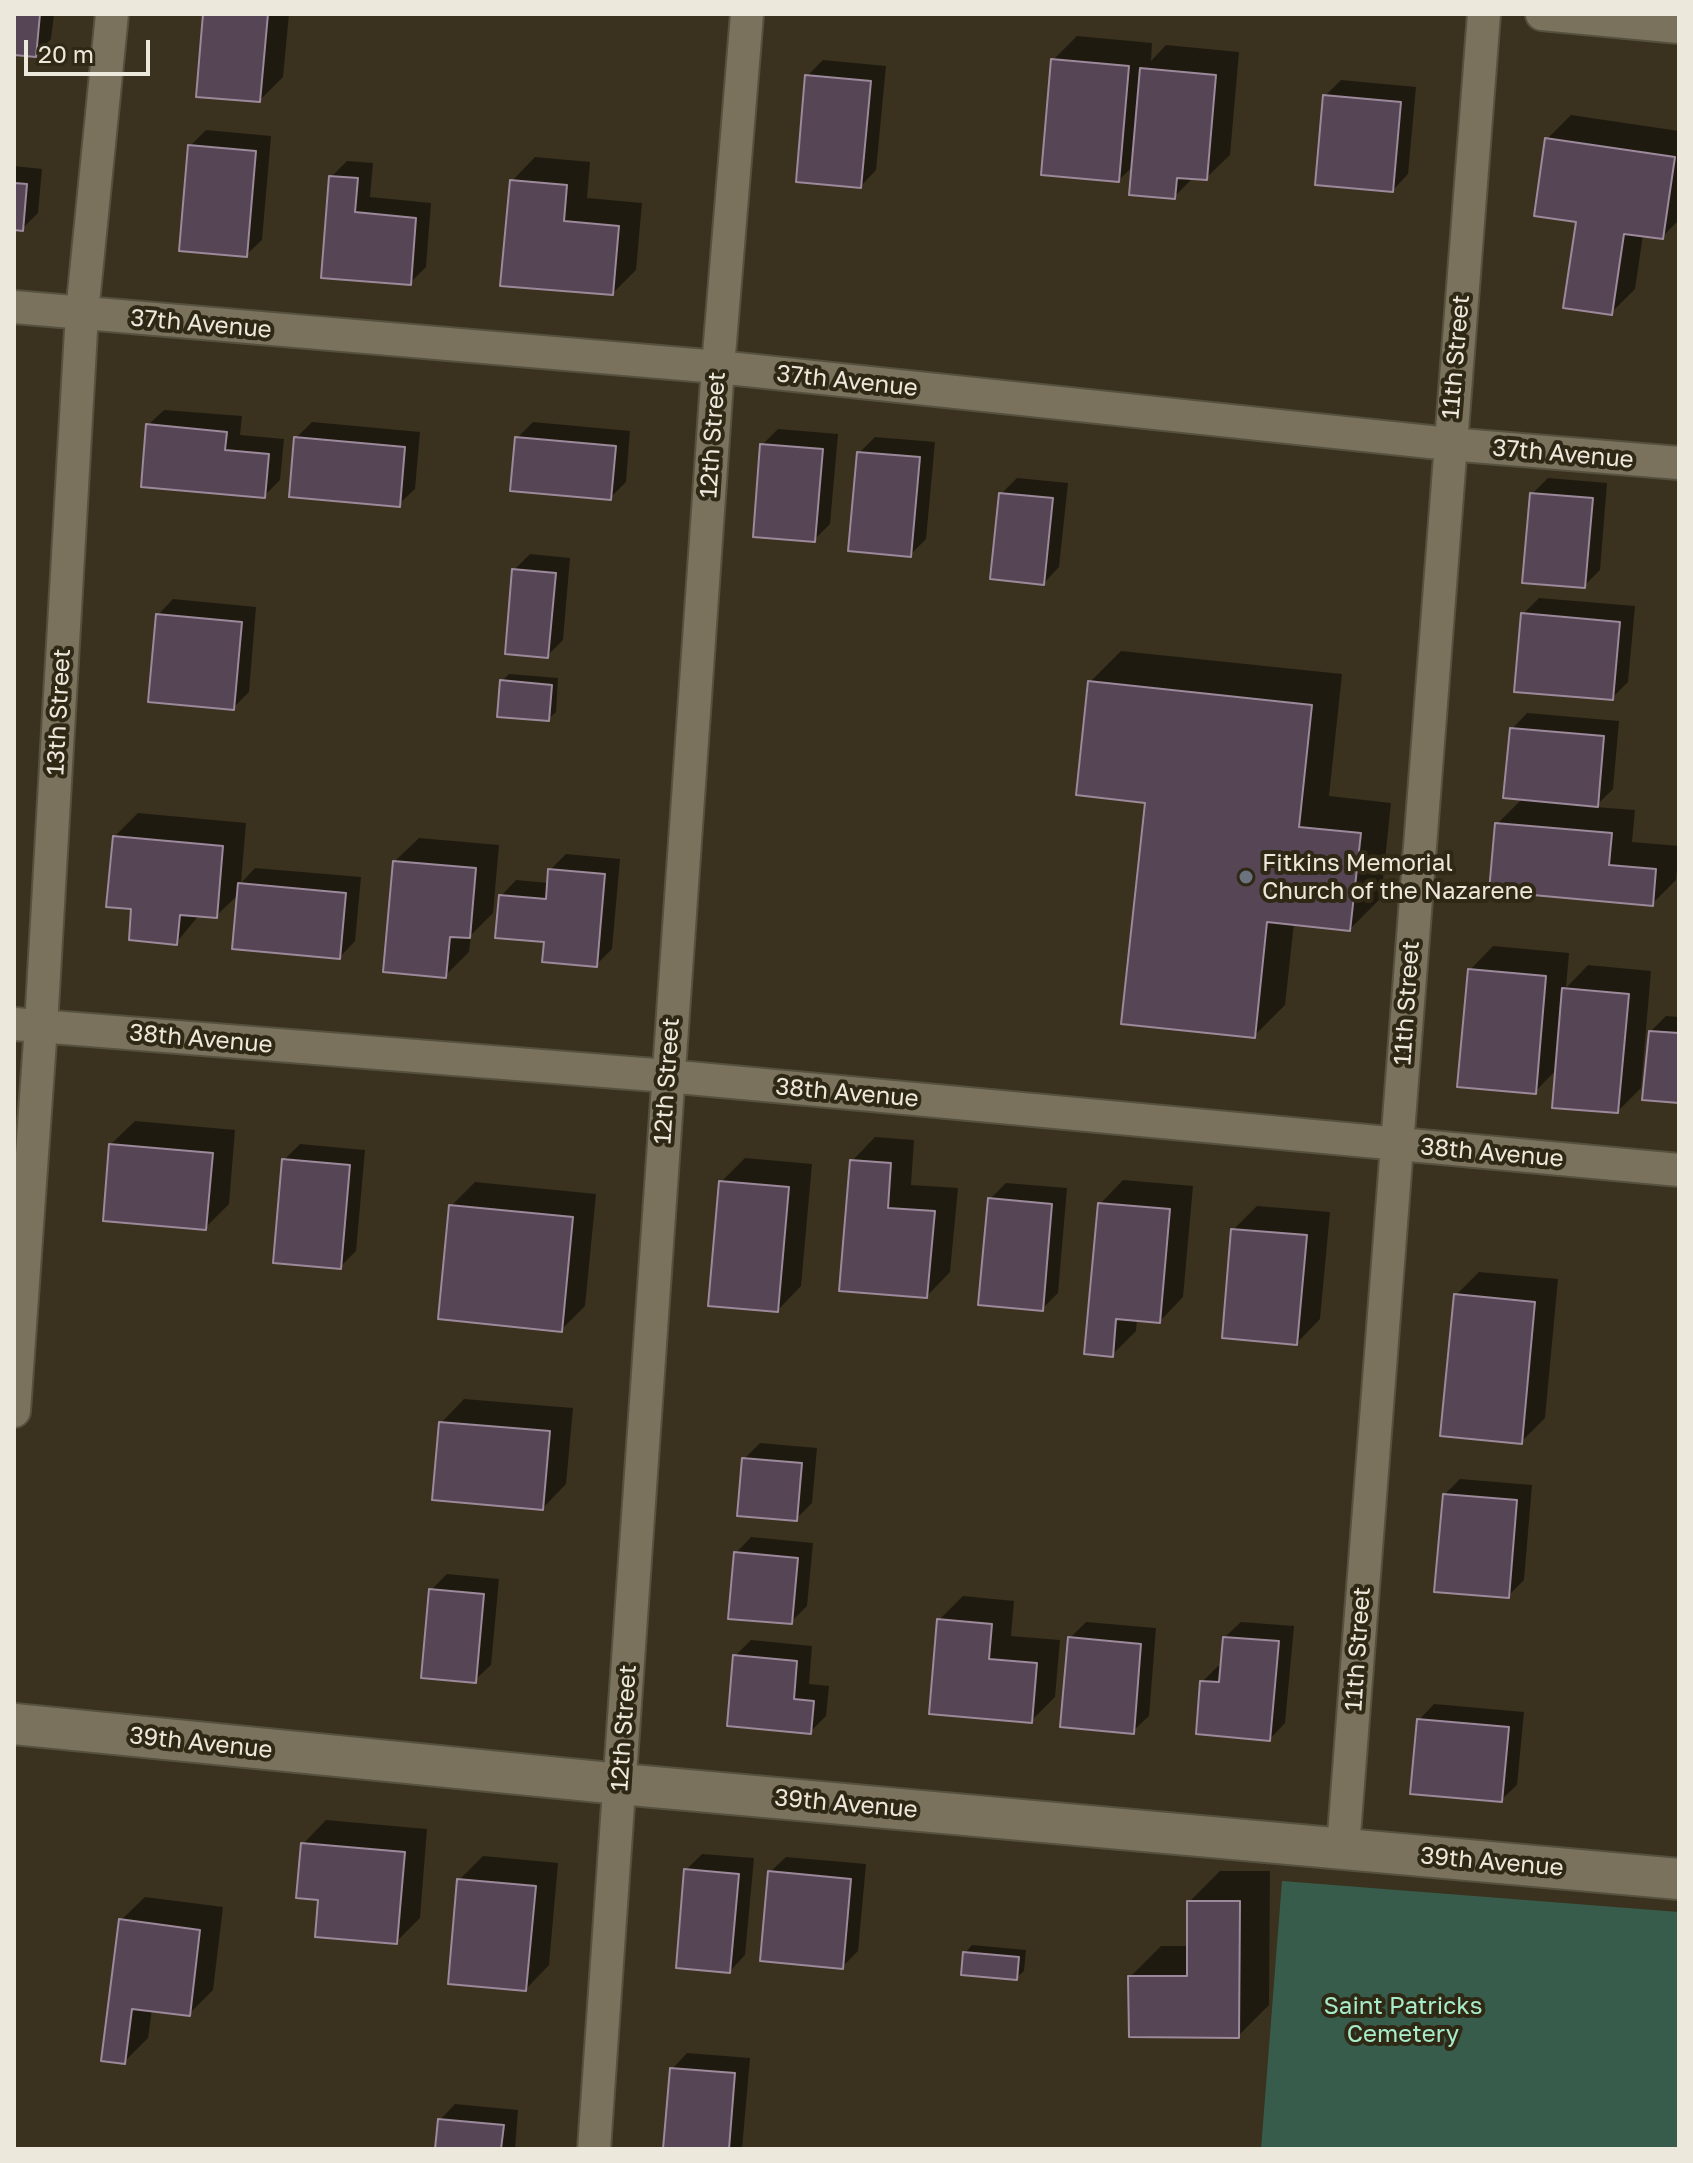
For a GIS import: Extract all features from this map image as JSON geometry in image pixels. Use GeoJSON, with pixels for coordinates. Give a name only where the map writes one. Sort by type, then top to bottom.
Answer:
{"type":"FeatureCollection","features":[{"type":"Feature","properties":{"kind":"street","name":"13th Street"},"geometry":{"type":"LineString","coordinates":[[14,1411],[28,1025],[82,313],[112,14]]}},
{"type":"Feature","properties":{"kind":"street","name":"12th Street"},"geometry":{"type":"LineString","coordinates":[[594,2149],[667,1076],[718,367],[747,14]]}},
{"type":"Feature","properties":{"kind":"street","name":"11th Street"},"geometry":{"type":"LineString","coordinates":[[1343,1848],[1484,14]]}},
{"type":"Feature","properties":{"kind":"street"},"geometry":{"type":"LineString","coordinates":[[1542,14],[1679,27]]}},
{"type":"Feature","properties":{"kind":"street","name":"37th Avenue"},"geometry":{"type":"LineString","coordinates":[[14,307],[718,367],[1449,444],[1679,463]]}},
{"type":"Feature","properties":{"kind":"street","name":"38th Avenue"},"geometry":{"type":"LineString","coordinates":[[28,1025],[667,1076],[1679,1170]]}},
{"type":"Feature","properties":{"kind":"street","name":"39th Avenue"},"geometry":{"type":"LineString","coordinates":[[14,1724],[620,1784],[1679,1879]]}},
{"type":"Feature","properties":{"kind":"green space","name":"Saint Patricks Cemetery"},"geometry":{"type":"Polygon","coordinates":[[[1282,1881],[1679,1912],[1679,2149],[1261,2149],[1282,1881]]]}},
{"type":"Feature","properties":{"kind":"building"},"geometry":{"type":"Polygon","coordinates":[[[14,14],[40,14],[36,57],[14,55],[14,14]]]}},
{"type":"Feature","properties":{"kind":"building"},"geometry":{"type":"Polygon","coordinates":[[[203,14],[268,14],[260,102],[196,97],[203,14]]]}},
{"type":"Feature","properties":{"kind":"building"},"geometry":{"type":"Polygon","coordinates":[[[1051,59],[1129,66],[1119,182],[1041,175],[1051,59]]]}},
{"type":"Feature","properties":{"kind":"building"},"geometry":{"type":"Polygon","coordinates":[[[1140,68],[1216,75],[1207,180],[1177,178],[1175,199],[1129,195],[1140,68]]]}},
{"type":"Feature","properties":{"kind":"building"},"geometry":{"type":"Polygon","coordinates":[[[805,75],[871,81],[861,188],[796,182],[805,75]]]}},
{"type":"Feature","properties":{"kind":"building"},"geometry":{"type":"Polygon","coordinates":[[[1323,95],[1401,102],[1393,192],[1315,185],[1323,95]]]}},
{"type":"Feature","properties":{"kind":"building"},"geometry":{"type":"Polygon","coordinates":[[[1545,138],[1675,157],[1663,239],[1624,234],[1612,315],[1563,308],[1576,222],[1534,216],[1545,138]]]}},
{"type":"Feature","properties":{"kind":"building"},"geometry":{"type":"Polygon","coordinates":[[[188,145],[256,151],[247,257],[179,251],[188,145]]]}},
{"type":"Feature","properties":{"kind":"building"},"geometry":{"type":"Polygon","coordinates":[[[329,176],[358,178],[355,212],[416,218],[411,285],[321,278],[329,176]]]}},
{"type":"Feature","properties":{"kind":"building"},"geometry":{"type":"Polygon","coordinates":[[[510,180],[567,185],[564,221],[619,226],[613,295],[500,286],[510,180]]]}},
{"type":"Feature","properties":{"kind":"building"},"geometry":{"type":"Polygon","coordinates":[[[14,183],[27,184],[23,231],[14,230],[14,183]]]}},
{"type":"Feature","properties":{"kind":"building"},"geometry":{"type":"Polygon","coordinates":[[[146,424],[227,432],[225,450],[269,454],[265,498],[141,487],[146,424]]]}},
{"type":"Feature","properties":{"kind":"building"},"geometry":{"type":"Polygon","coordinates":[[[294,437],[405,447],[400,507],[289,497],[294,437]]]}},
{"type":"Feature","properties":{"kind":"building"},"geometry":{"type":"Polygon","coordinates":[[[515,437],[616,446],[611,500],[510,491],[515,437]]]}},
{"type":"Feature","properties":{"kind":"building"},"geometry":{"type":"Polygon","coordinates":[[[760,444],[823,449],[815,542],[753,537],[760,444]]]}},
{"type":"Feature","properties":{"kind":"building"},"geometry":{"type":"Polygon","coordinates":[[[857,452],[920,457],[911,557],[848,551],[857,452]]]}},
{"type":"Feature","properties":{"kind":"building"},"geometry":{"type":"Polygon","coordinates":[[[999,493],[1053,498],[1044,585],[990,579],[999,493]]]}},
{"type":"Feature","properties":{"kind":"building"},"geometry":{"type":"Polygon","coordinates":[[[1530,493],[1593,498],[1585,588],[1522,583],[1530,493]]]}},
{"type":"Feature","properties":{"kind":"building"},"geometry":{"type":"Polygon","coordinates":[[[512,569],[556,573],[548,658],[505,654],[512,569]]]}},
{"type":"Feature","properties":{"kind":"building"},"geometry":{"type":"Polygon","coordinates":[[[1521,613],[1620,622],[1613,700],[1514,692],[1521,613]]]}},
{"type":"Feature","properties":{"kind":"building"},"geometry":{"type":"Polygon","coordinates":[[[156,614],[242,622],[234,710],[148,702],[156,614]]]}},
{"type":"Feature","properties":{"kind":"building"},"geometry":{"type":"Polygon","coordinates":[[[500,680],[552,685],[549,721],[497,717],[500,680]]]}},
{"type":"Feature","properties":{"kind":"building","name":"Fitkins Memorial Church of the Nazarene"},"geometry":{"type":"Polygon","coordinates":[[[1088,681],[1312,705],[1299,827],[1361,833],[1350,931],[1267,922],[1255,1038],[1121,1024],[1145,803],[1076,795],[1088,681]]]}},
{"type":"Feature","properties":{"kind":"building"},"geometry":{"type":"Polygon","coordinates":[[[1510,728],[1604,736],[1598,807],[1503,798],[1510,728]]]}},
{"type":"Feature","properties":{"kind":"building"},"geometry":{"type":"Polygon","coordinates":[[[1495,823],[1612,833],[1609,865],[1656,869],[1653,906],[1489,891],[1495,823]]]}},
{"type":"Feature","properties":{"kind":"building"},"geometry":{"type":"Polygon","coordinates":[[[113,836],[223,846],[217,918],[180,915],[177,945],[129,940],[131,909],[106,907],[113,836]]]}},
{"type":"Feature","properties":{"kind":"building"},"geometry":{"type":"Polygon","coordinates":[[[393,861],[476,868],[470,938],[450,937],[446,978],[383,972],[393,861]]]}},
{"type":"Feature","properties":{"kind":"building"},"geometry":{"type":"Polygon","coordinates":[[[548,869],[605,874],[597,967],[542,962],[544,942],[495,938],[499,895],[546,899],[548,869]]]}},
{"type":"Feature","properties":{"kind":"building"},"geometry":{"type":"Polygon","coordinates":[[[238,883],[346,893],[340,959],[232,949],[238,883]]]}},
{"type":"Feature","properties":{"kind":"building"},"geometry":{"type":"Polygon","coordinates":[[[1468,969],[1546,976],[1536,1094],[1457,1087],[1468,969]]]}},
{"type":"Feature","properties":{"kind":"building"},"geometry":{"type":"Polygon","coordinates":[[[1562,988],[1629,994],[1618,1113],[1552,1108],[1562,988]]]}},
{"type":"Feature","properties":{"kind":"building"},"geometry":{"type":"Polygon","coordinates":[[[1649,1031],[1679,1033],[1679,1103],[1642,1100],[1649,1031]]]}},
{"type":"Feature","properties":{"kind":"building"},"geometry":{"type":"Polygon","coordinates":[[[109,1144],[213,1153],[206,1230],[103,1221],[109,1144]]]}},
{"type":"Feature","properties":{"kind":"building"},"geometry":{"type":"Polygon","coordinates":[[[282,1159],[350,1165],[341,1269],[273,1263],[282,1159]]]}},
{"type":"Feature","properties":{"kind":"building"},"geometry":{"type":"Polygon","coordinates":[[[850,1160],[891,1163],[888,1208],[935,1211],[927,1298],[839,1291],[850,1160]]]}},
{"type":"Feature","properties":{"kind":"building"},"geometry":{"type":"Polygon","coordinates":[[[719,1181],[789,1187],[778,1312],[708,1306],[719,1181]]]}},
{"type":"Feature","properties":{"kind":"building"},"geometry":{"type":"Polygon","coordinates":[[[988,1198],[1052,1204],[1043,1311],[978,1305],[988,1198]]]}},
{"type":"Feature","properties":{"kind":"building"},"geometry":{"type":"Polygon","coordinates":[[[1098,1203],[1170,1209],[1160,1323],[1116,1319],[1113,1357],[1084,1354],[1098,1203]]]}},
{"type":"Feature","properties":{"kind":"building"},"geometry":{"type":"Polygon","coordinates":[[[449,1205],[573,1217],[562,1332],[438,1319],[449,1205]]]}},
{"type":"Feature","properties":{"kind":"building"},"geometry":{"type":"Polygon","coordinates":[[[1231,1229],[1307,1235],[1297,1345],[1222,1338],[1231,1229]]]}},
{"type":"Feature","properties":{"kind":"building"},"geometry":{"type":"Polygon","coordinates":[[[1454,1294],[1535,1302],[1522,1444],[1440,1436],[1454,1294]]]}},
{"type":"Feature","properties":{"kind":"building"},"geometry":{"type":"Polygon","coordinates":[[[439,1422],[550,1431],[543,1510],[432,1500],[439,1422]]]}},
{"type":"Feature","properties":{"kind":"building"},"geometry":{"type":"Polygon","coordinates":[[[742,1458],[802,1463],[797,1521],[737,1516],[742,1458]]]}},
{"type":"Feature","properties":{"kind":"building"},"geometry":{"type":"Polygon","coordinates":[[[1443,1494],[1517,1500],[1509,1598],[1434,1592],[1443,1494]]]}},
{"type":"Feature","properties":{"kind":"building"},"geometry":{"type":"Polygon","coordinates":[[[734,1552],[798,1558],[792,1624],[728,1619],[734,1552]]]}},
{"type":"Feature","properties":{"kind":"building"},"geometry":{"type":"Polygon","coordinates":[[[429,1589],[484,1594],[476,1683],[421,1678],[429,1589]]]}},
{"type":"Feature","properties":{"kind":"building"},"geometry":{"type":"Polygon","coordinates":[[[937,1619],[992,1624],[989,1659],[1037,1663],[1032,1723],[929,1714],[937,1619]]]}},
{"type":"Feature","properties":{"kind":"building"},"geometry":{"type":"Polygon","coordinates":[[[1068,1637],[1141,1644],[1134,1734],[1060,1727],[1068,1637]]]}},
{"type":"Feature","properties":{"kind":"building"},"geometry":{"type":"Polygon","coordinates":[[[1223,1637],[1279,1641],[1270,1741],[1196,1734],[1200,1681],[1219,1682],[1223,1637]]]}},
{"type":"Feature","properties":{"kind":"building"},"geometry":{"type":"Polygon","coordinates":[[[733,1655],[797,1661],[794,1699],[814,1701],[811,1734],[727,1726],[733,1655]]]}},
{"type":"Feature","properties":{"kind":"building"},"geometry":{"type":"Polygon","coordinates":[[[1417,1719],[1509,1727],[1502,1802],[1410,1794],[1417,1719]]]}},
{"type":"Feature","properties":{"kind":"building"},"geometry":{"type":"Polygon","coordinates":[[[301,1843],[405,1852],[397,1944],[315,1937],[318,1900],[296,1898],[301,1843]]]}},
{"type":"Feature","properties":{"kind":"building"},"geometry":{"type":"Polygon","coordinates":[[[684,1869],[739,1874],[730,1973],[676,1968],[684,1869]]]}},
{"type":"Feature","properties":{"kind":"building"},"geometry":{"type":"Polygon","coordinates":[[[768,1871],[851,1879],[843,1969],[760,1961],[768,1871]]]}},
{"type":"Feature","properties":{"kind":"building"},"geometry":{"type":"Polygon","coordinates":[[[457,1879],[536,1886],[526,1991],[448,1984],[457,1879]]]}},
{"type":"Feature","properties":{"kind":"building"},"geometry":{"type":"Polygon","coordinates":[[[1187,1901],[1240,1901],[1239,2038],[1129,2037],[1128,1976],[1187,1976],[1187,1901]]]}},
{"type":"Feature","properties":{"kind":"building"},"geometry":{"type":"Polygon","coordinates":[[[119,1919],[200,1930],[190,2016],[132,2009],[125,2064],[101,2061],[119,1919]]]}},
{"type":"Feature","properties":{"kind":"building"},"geometry":{"type":"Polygon","coordinates":[[[963,1952],[1019,1957],[1017,1980],[961,1975],[963,1952]]]}},
{"type":"Feature","properties":{"kind":"building"},"geometry":{"type":"Polygon","coordinates":[[[670,2068],[735,2073],[729,2149],[663,2149],[670,2068]]]}},
{"type":"Feature","properties":{"kind":"building"},"geometry":{"type":"Polygon","coordinates":[[[438,2119],[504,2125],[501,2149],[435,2149],[438,2119]]]}},
{"type":"Feature","properties":{"kind":"place","name":"Fitkins Memorial Church of the Nazarene"},"geometry":{"type":"Point","coordinates":[1246,877]}}]}
